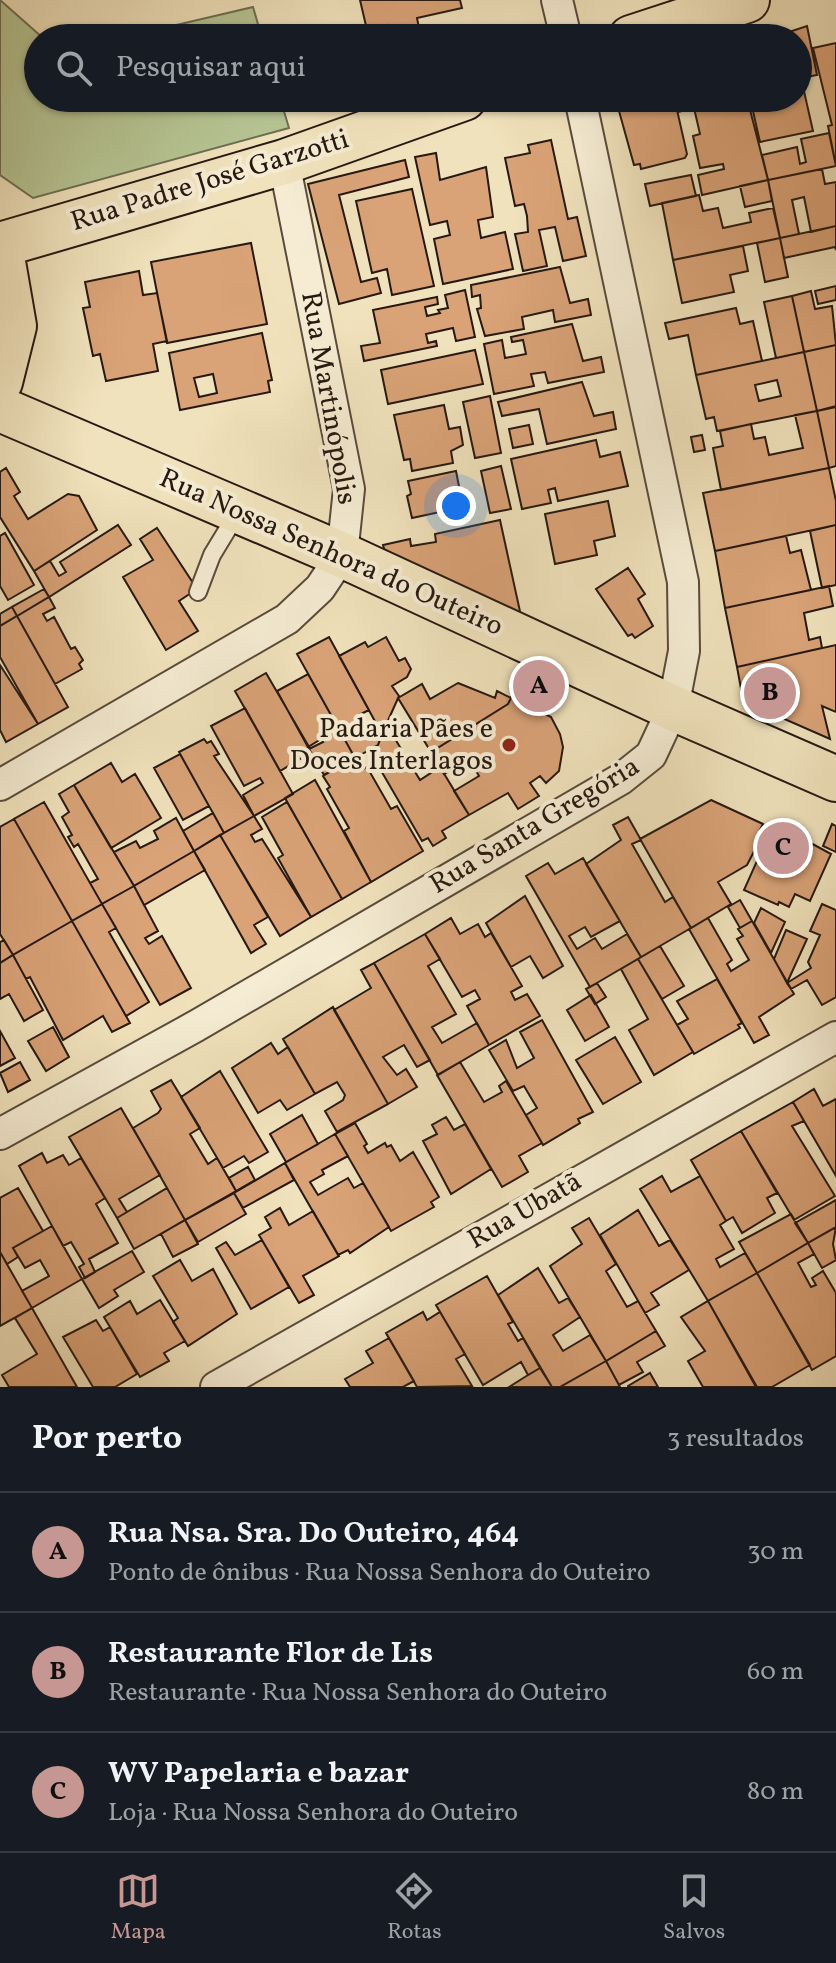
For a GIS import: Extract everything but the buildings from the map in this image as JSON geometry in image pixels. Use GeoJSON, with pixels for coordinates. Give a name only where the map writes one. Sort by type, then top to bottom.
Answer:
{"type":"FeatureCollection","features":[{"type":"Feature","properties":{"kind":"main road"},"geometry":{"type":"LineString","coordinates":[[674,24],[747,0]]}},
{"type":"Feature","properties":{"kind":"main road","name":"Rua Padre José Garzotti"},"geometry":{"type":"LineString","coordinates":[[0,245],[284,162],[425,112]]}},
{"type":"Feature","properties":{"kind":"main road"},"geometry":{"type":"LineString","coordinates":[[0,245],[14,326],[0,382]]}},
{"type":"Feature","properties":{"kind":"main road","name":"Rua Nossa Senhora do Outeiro"},"geometry":{"type":"LineString","coordinates":[[0,409],[342,555],[673,708],[836,779]]}},
{"type":"Feature","properties":{"kind":"street"},"geometry":{"type":"LineString","coordinates":[[557,0],[563,24]]}},
{"type":"Feature","properties":{"kind":"street","name":"Rua Santa Gregória"},"geometry":{"type":"LineString","coordinates":[[0,1134],[196,1026],[621,779],[651,755],[673,708],[684,651],[683,582],[583,112]]}},
{"type":"Feature","properties":{"kind":"street","name":"Rua Martinópolis"},"geometry":{"type":"LineString","coordinates":[[0,785],[287,619],[320,588],[342,555],[349,489],[284,162]]}},
{"type":"Feature","properties":{"kind":"street","name":"Rua Ubatã"},"geometry":{"type":"LineString","coordinates":[[216,1387],[836,1037]]}},
{"type":"Feature","properties":{"kind":"lane"},"geometry":{"type":"LineString","coordinates":[[198,592],[212,555],[238,511]]}},
{"type":"Feature","properties":{"kind":"green space"},"geometry":{"type":"Polygon","coordinates":[[[0,0],[27,24],[24,24],[24,112],[284,112],[289,128],[33,198],[0,175],[0,0]]]}},
{"type":"Feature","properties":{"kind":"green space"},"geometry":{"type":"Polygon","coordinates":[[[253,7],[258,24],[181,24],[253,7]]]}},
{"type":"Feature","properties":{"kind":"place","name":"Rua Nsa. Sra. Do Outeiro, 464"},"geometry":{"type":"Point","coordinates":[539,686]}},
{"type":"Feature","properties":{"kind":"place","name":"Restaurante Flor de Lis"},"geometry":{"type":"Point","coordinates":[770,693]}},
{"type":"Feature","properties":{"kind":"place","name":"Padaria Pães e Doces Interlagos"},"geometry":{"type":"Point","coordinates":[509,745]}},
{"type":"Feature","properties":{"kind":"place","name":"WV Papelaria e bazar"},"geometry":{"type":"Point","coordinates":[783,848]}}]}
